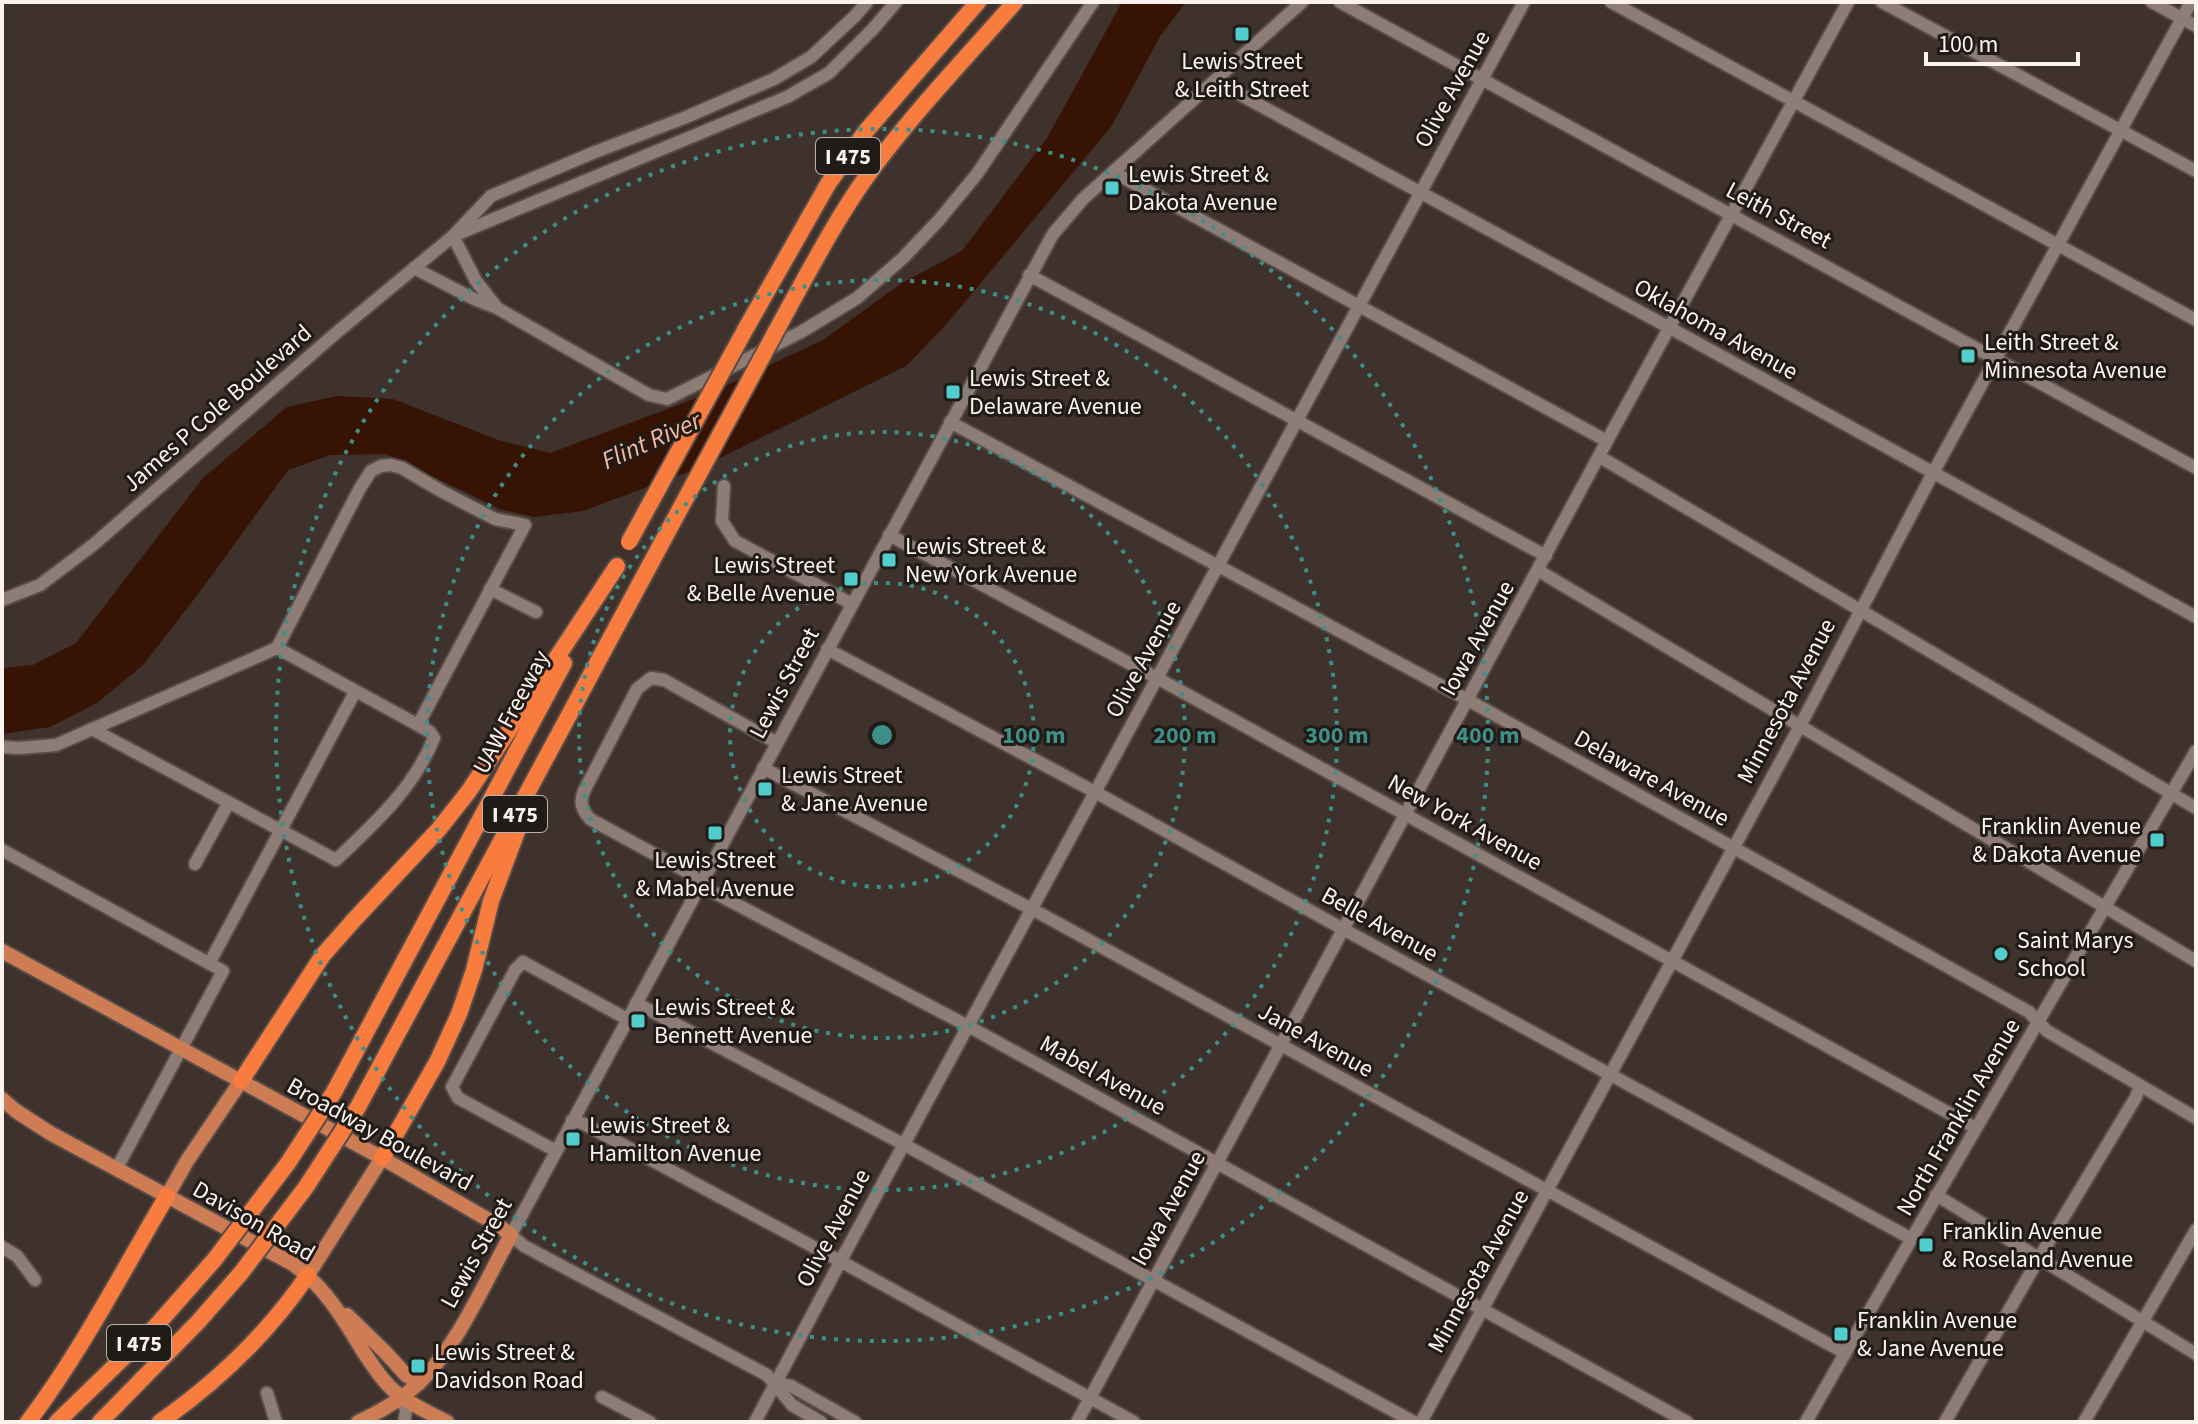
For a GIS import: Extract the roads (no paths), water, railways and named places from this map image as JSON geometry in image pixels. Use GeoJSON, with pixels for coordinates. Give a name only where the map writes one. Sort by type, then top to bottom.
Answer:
{"type":"FeatureCollection","features":[{"type":"Feature","properties":{"kind":"highway","name":"UAW Freeway"},"geometry":{"type":"LineString","coordinates":[[57,1422],[145,1337],[215,1259],[288,1163],[334,1092],[629,542],[828,184],[874,122],[978,2]]}},
{"type":"Feature","properties":{"kind":"highway","name":"I 475"},"geometry":{"type":"LineString","coordinates":[[100,1422],[189,1332],[241,1273],[306,1187],[358,1107],[836,223],[913,118],[1015,2]]}},
{"type":"Feature","properties":{"kind":"highway"},"geometry":{"type":"LineString","coordinates":[[241,1081],[323,955],[439,829],[469,791],[617,566]]}},
{"type":"Feature","properties":{"kind":"highway"},"geometry":{"type":"LineString","coordinates":[[382,1158],[437,1062],[459,1014],[474,970],[491,901],[547,754]]}},
{"type":"Feature","properties":{"kind":"highway"},"geometry":{"type":"LineString","coordinates":[[28,1422],[79,1346],[167,1196]]}},
{"type":"Feature","properties":{"kind":"highway"},"geometry":{"type":"LineString","coordinates":[[160,1422],[241,1354],[281,1311],[308,1275]]}},
{"type":"Feature","properties":{"kind":"main road","name":"Broadway Boulevard"},"geometry":{"type":"LineString","coordinates":[[2,951],[382,1158],[511,1235]]}},
{"type":"Feature","properties":{"kind":"main road"},"geometry":{"type":"LineString","coordinates":[[167,1196],[241,1081]]}},
{"type":"Feature","properties":{"kind":"main road","name":"Davison Road"},"geometry":{"type":"LineString","coordinates":[[2,1099],[50,1133],[293,1264],[330,1299],[389,1386],[402,1397],[447,1422]]}},
{"type":"Feature","properties":{"kind":"main road"},"geometry":{"type":"LineString","coordinates":[[308,1275],[382,1158]]}},
{"type":"Feature","properties":{"kind":"main road","name":"Lewis Street"},"geometry":{"type":"LineString","coordinates":[[358,1422],[402,1397],[419,1383],[450,1345],[511,1235]]}},
{"type":"Feature","properties":{"kind":"main road"},"geometry":{"type":"LineString","coordinates":[[330,1299],[406,1375],[419,1383]]}},
{"type":"Feature","properties":{"kind":"street","name":"James P Cole Boulevard"},"geometry":{"type":"LineString","coordinates":[[2,600],[40,585],[93,545],[336,333],[453,236],[491,196],[774,79],[811,57],[867,2]]}},
{"type":"Feature","properties":{"kind":"street","name":"James P Cole Boulevard"},"geometry":{"type":"LineString","coordinates":[[453,236],[787,97],[829,73],[896,2]]}},
{"type":"Feature","properties":{"kind":"street"},"geometry":{"type":"LineString","coordinates":[[414,268],[497,308],[649,395],[667,399],[801,332],[857,298],[903,258],[977,174],[1093,2]]}},
{"type":"Feature","properties":{"kind":"street","name":"Lewis Street"},"geometry":{"type":"LineString","coordinates":[[511,1235],[1053,234],[1067,216],[1113,172],[1302,2]]}},
{"type":"Feature","properties":{"kind":"street","name":"Leith Street"},"geometry":{"type":"LineString","coordinates":[[1340,2],[2196,468]]}},
{"type":"Feature","properties":{"kind":"street","name":"Olive Avenue"},"geometry":{"type":"LineString","coordinates":[[755,1422],[1524,2]]}},
{"type":"Feature","properties":{"kind":"street"},"geometry":{"type":"LineString","coordinates":[[1611,2],[2196,320]]}},
{"type":"Feature","properties":{"kind":"street","name":"Iowa Avenue"},"geometry":{"type":"LineString","coordinates":[[1077,1422],[1848,2]]}},
{"type":"Feature","properties":{"kind":"street"},"geometry":{"type":"LineString","coordinates":[[1882,2],[2196,171]]}},
{"type":"Feature","properties":{"kind":"street"},"geometry":{"type":"LineString","coordinates":[[2152,2],[2196,26]]}},
{"type":"Feature","properties":{"kind":"street","name":"Minnesota Avenue"},"geometry":{"type":"LineString","coordinates":[[1421,1422],[2191,2]]}},
{"type":"Feature","properties":{"kind":"street","name":"Oklahoma Avenue"},"geometry":{"type":"LineString","coordinates":[[1215,81],[2196,617]]}},
{"type":"Feature","properties":{"kind":"street"},"geometry":{"type":"LineString","coordinates":[[1113,172],[1607,441]]}},
{"type":"Feature","properties":{"kind":"street"},"geometry":{"type":"LineString","coordinates":[[453,236],[476,281],[497,308]]}},
{"type":"Feature","properties":{"kind":"street"},"geometry":{"type":"LineString","coordinates":[[1029,275],[1546,556]]}},
{"type":"Feature","properties":{"kind":"street","name":"Delaware Avenue"},"geometry":{"type":"LineString","coordinates":[[950,422],[1468,700],[2029,1012],[2047,1031],[2196,1118]]}},
{"type":"Feature","properties":{"kind":"street"},"geometry":{"type":"LineString","coordinates":[[1600,457],[2196,808]]}},
{"type":"Feature","properties":{"kind":"street"},"geometry":{"type":"LineString","coordinates":[[2,747],[56,745],[277,648],[360,488],[371,471],[391,465],[402,468],[495,519],[525,525],[418,725]]}},
{"type":"Feature","properties":{"kind":"street"},"geometry":{"type":"LineString","coordinates":[[724,486],[722,521],[735,541],[852,604]]}},
{"type":"Feature","properties":{"kind":"street","name":"New York Avenue"},"geometry":{"type":"LineString","coordinates":[[889,535],[1157,678],[1976,1128]]}},
{"type":"Feature","properties":{"kind":"street"},"geometry":{"type":"LineString","coordinates":[[1539,571],[2196,961]]}},
{"type":"Feature","properties":{"kind":"street"},"geometry":{"type":"LineString","coordinates":[[490,589],[536,612]]}},
{"type":"Feature","properties":{"kind":"street"},"geometry":{"type":"LineString","coordinates":[[92,729],[336,860],[402,793],[426,759],[434,738],[418,725],[277,648]]}},
{"type":"Feature","properties":{"kind":"street","name":"Belle Avenue"},"geometry":{"type":"LineString","coordinates":[[827,649],[1095,792],[1912,1239]]}},
{"type":"Feature","properties":{"kind":"street","name":"Mabel Avenue"},"geometry":{"type":"LineString","coordinates":[[777,743],[664,680],[651,678],[637,689],[584,791],[581,798],[584,813],[689,873],[711,891],[1218,1162],[1687,1422]]}},
{"type":"Feature","properties":{"kind":"street"},"geometry":{"type":"LineString","coordinates":[[210,962],[355,692]]}},
{"type":"Feature","properties":{"kind":"street","name":"North Franklin Avenue"},"geometry":{"type":"LineString","coordinates":[[1806,1422],[2196,751]]}},
{"type":"Feature","properties":{"kind":"street","name":"Jane Avenue"},"geometry":{"type":"LineString","coordinates":[[763,768],[1031,909],[1845,1353]]}},
{"type":"Feature","properties":{"kind":"street"},"geometry":{"type":"LineString","coordinates":[[195,864],[228,804]]}},
{"type":"Feature","properties":{"kind":"street"},"geometry":{"type":"LineString","coordinates":[[2,850],[223,971],[117,1168]]}},
{"type":"Feature","properties":{"kind":"street"},"geometry":{"type":"LineString","coordinates":[[556,1151],[458,1098],[452,1087],[515,970],[523,962],[627,1019]]}},
{"type":"Feature","properties":{"kind":"street"},"geometry":{"type":"LineString","coordinates":[[636,1003],[903,1144],[1414,1422]]}},
{"type":"Feature","properties":{"kind":"street"},"geometry":{"type":"LineString","coordinates":[[1945,1422],[2140,1086]]}},
{"type":"Feature","properties":{"kind":"street"},"geometry":{"type":"LineString","coordinates":[[572,1120],[840,1261],[1134,1422]]}},
{"type":"Feature","properties":{"kind":"street"},"geometry":{"type":"LineString","coordinates":[[1936,1195],[2196,1354]]}},
{"type":"Feature","properties":{"kind":"street"},"geometry":{"type":"LineString","coordinates":[[2084,1422],[2196,1230]]}},
{"type":"Feature","properties":{"kind":"street","name":"Broadway Boulevard"},"geometry":{"type":"LineString","coordinates":[[511,1235],[523,1245],[767,1375],[792,1405],[821,1422]]}},
{"type":"Feature","properties":{"kind":"street"},"geometry":{"type":"LineString","coordinates":[[2,1247],[17,1256],[35,1280]]}},
{"type":"Feature","properties":{"kind":"street","name":"Broadway Boulevard"},"geometry":{"type":"LineString","coordinates":[[775,1383],[791,1386],[855,1422]]}},
{"type":"Feature","properties":{"kind":"street"},"geometry":{"type":"LineString","coordinates":[[267,1393],[276,1422]]}},
{"type":"Feature","properties":{"kind":"street"},"geometry":{"type":"LineString","coordinates":[[402,1397],[406,1411],[404,1422]]}},
{"type":"Feature","properties":{"kind":"street"},"geometry":{"type":"LineString","coordinates":[[602,1397],[650,1422]]}},
{"type":"Feature","properties":{"kind":"water","name":"Flint River"},"geometry":{"type":"Polygon","coordinates":[[[1122,2],[1186,2],[1161,35],[1111,127],[944,327],[906,366],[704,466],[583,511],[534,517],[500,509],[386,454],[330,455],[288,470],[143,665],[97,703],[50,727],[2,734],[2,668],[33,665],[76,643],[203,478],[287,407],[337,396],[393,399],[498,440],[550,453],[710,393],[823,340],[902,283],[962,251],[1047,138],[1122,2]]]}},
{"type":"Feature","properties":{"kind":"place","name":"Lewis Street & Leith Street"},"geometry":{"type":"Point","coordinates":[1242,34]}},
{"type":"Feature","properties":{"kind":"place","name":"Lewis Street & Dakota Avenue"},"geometry":{"type":"Point","coordinates":[1112,188]}},
{"type":"Feature","properties":{"kind":"place","name":"Leith Street & Minnesota Avenue"},"geometry":{"type":"Point","coordinates":[1968,356]}},
{"type":"Feature","properties":{"kind":"place","name":"Lewis Street & Delaware Avenue"},"geometry":{"type":"Point","coordinates":[953,392]}},
{"type":"Feature","properties":{"kind":"place","name":"Lewis Street & New York Avenue"},"geometry":{"type":"Point","coordinates":[889,560]}},
{"type":"Feature","properties":{"kind":"place","name":"Lewis Street & Belle Avenue"},"geometry":{"type":"Point","coordinates":[851,579]}},
{"type":"Feature","properties":{"kind":"place","name":"Lewis Street & Jane Avenue"},"geometry":{"type":"Point","coordinates":[765,789]}},
{"type":"Feature","properties":{"kind":"place","name":"Lewis Street & Mabel Avenue"},"geometry":{"type":"Point","coordinates":[715,833]}},
{"type":"Feature","properties":{"kind":"place","name":"Franklin Avenue & Dakota Avenue"},"geometry":{"type":"Point","coordinates":[2157,840]}},
{"type":"Feature","properties":{"kind":"place","name":"Saint Marys School"},"geometry":{"type":"Point","coordinates":[2001,954]}},
{"type":"Feature","properties":{"kind":"place","name":"Lewis Street & Bennett Avenue"},"geometry":{"type":"Point","coordinates":[638,1021]}},
{"type":"Feature","properties":{"kind":"place","name":"Lewis Street & Hamilton Avenue"},"geometry":{"type":"Point","coordinates":[573,1139]}},
{"type":"Feature","properties":{"kind":"place","name":"Franklin Avenue & Roseland Avenue"},"geometry":{"type":"Point","coordinates":[1926,1245]}},
{"type":"Feature","properties":{"kind":"place","name":"Franklin Avenue & Jane Avenue"},"geometry":{"type":"Point","coordinates":[1841,1334]}},
{"type":"Feature","properties":{"kind":"place","name":"Lewis Street & Davidson Road"},"geometry":{"type":"Point","coordinates":[418,1366]}}]}
